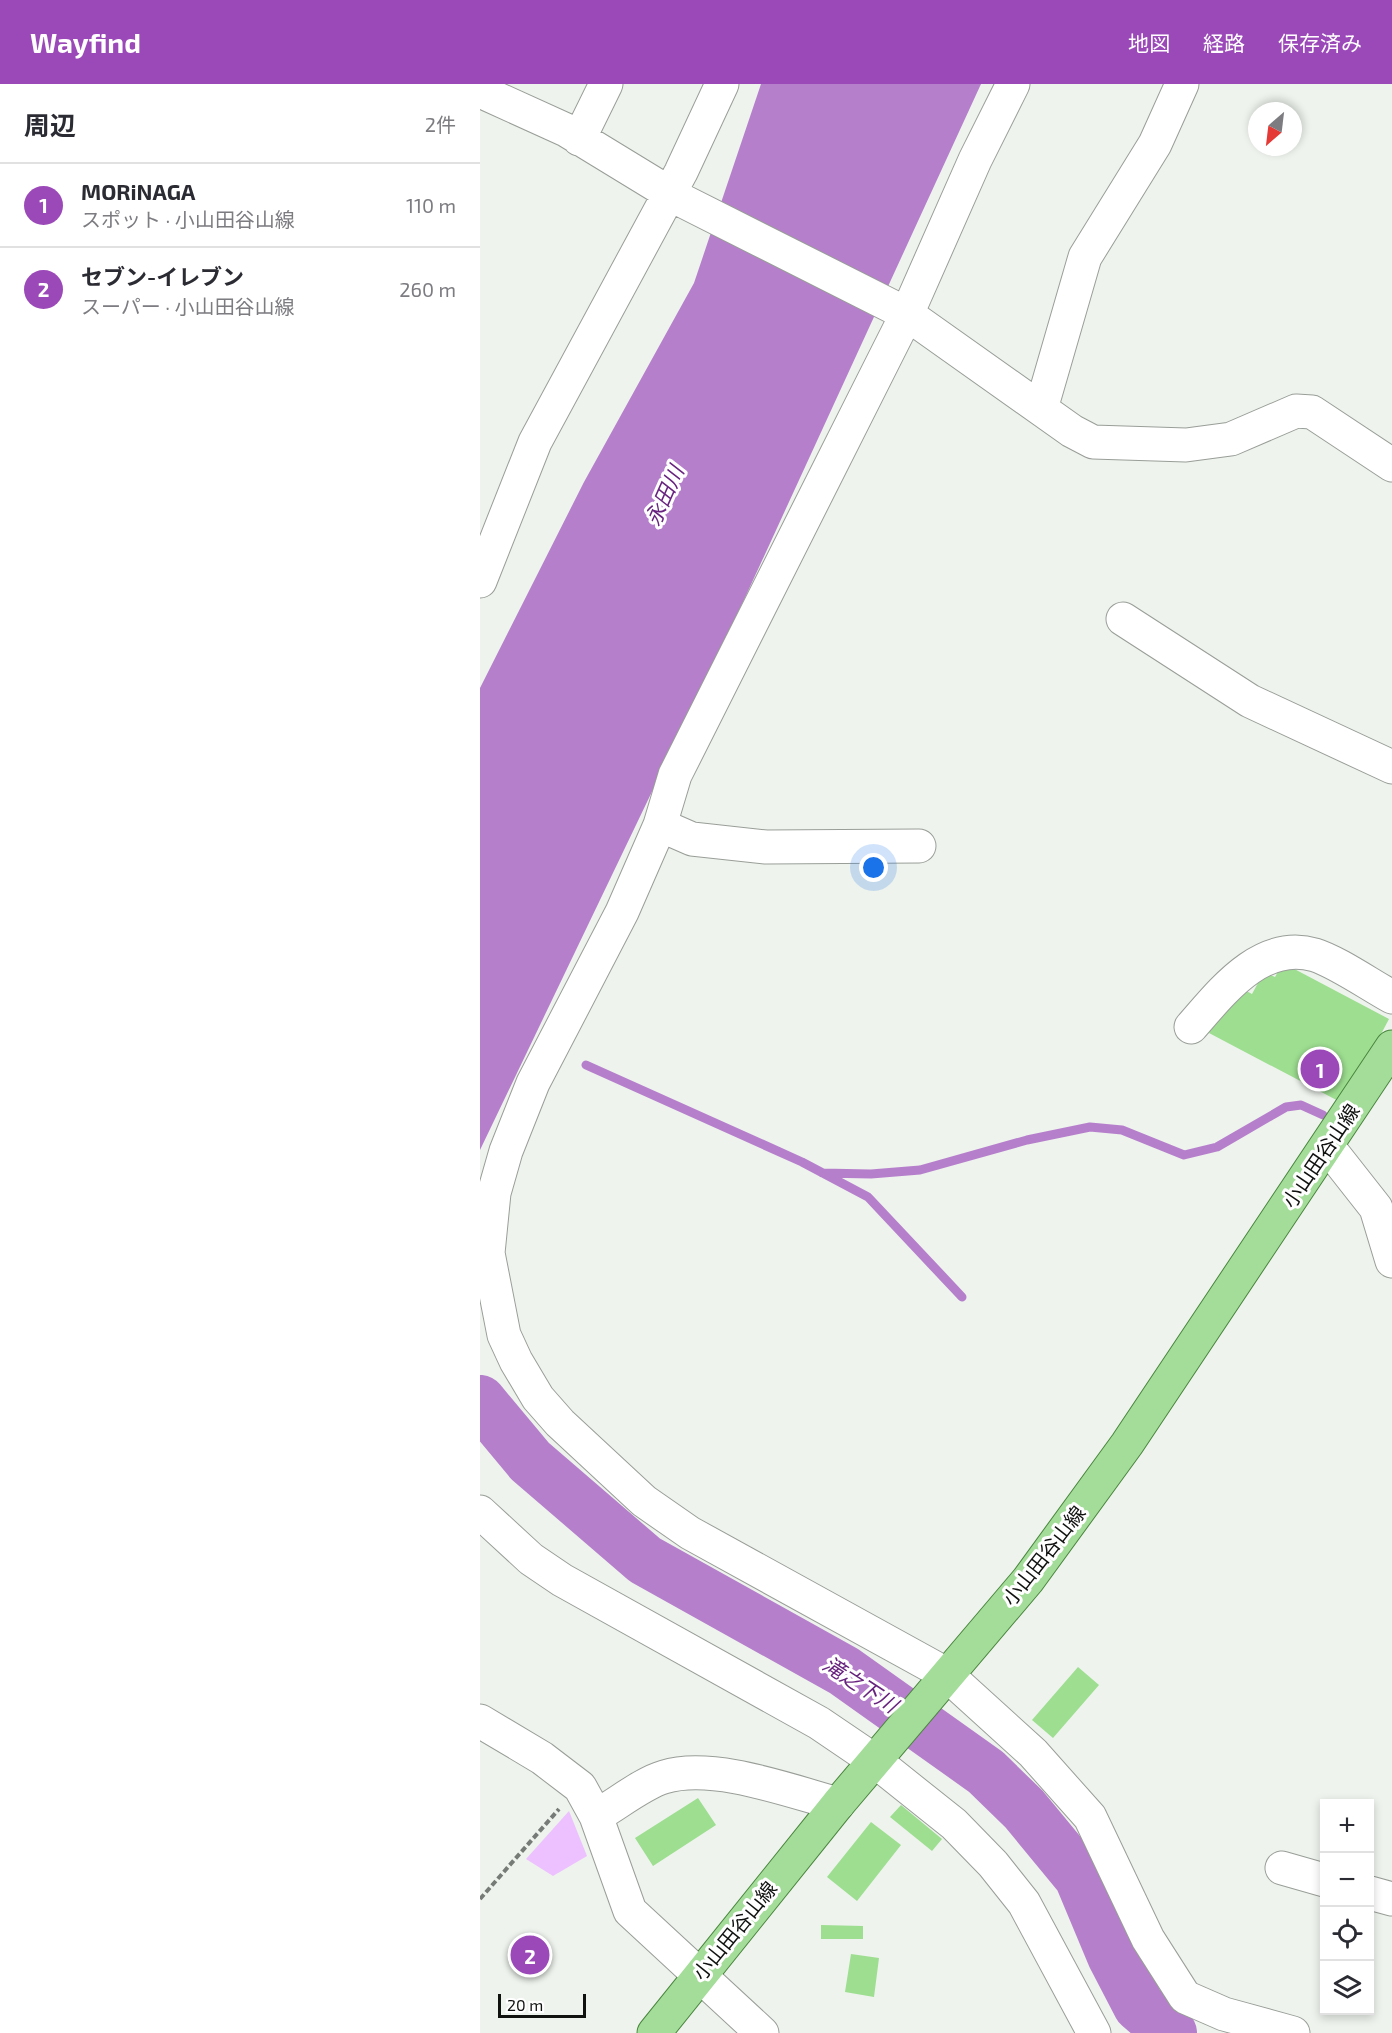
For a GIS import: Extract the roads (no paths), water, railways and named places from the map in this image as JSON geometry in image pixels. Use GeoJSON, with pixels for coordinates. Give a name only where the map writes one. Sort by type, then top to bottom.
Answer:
{"type":"FeatureCollection","features":[{"type":"Feature","properties":{"kind":"main road","name":"小山田谷山線"},"geometry":{"type":"LineString","coordinates":[[654,2033],[838,1804],[1028,1580],[1120,1454],[1328,1147],[1392,1047]]}},
{"type":"Feature","properties":{"kind":"street"},"geometry":{"type":"LineString","coordinates":[[579,139],[606,84]]}},
{"type":"Feature","properties":{"kind":"street"},"geometry":{"type":"LineString","coordinates":[[480,581],[535,442],[674,196],[722,84]]}},
{"type":"Feature","properties":{"kind":"street"},"geometry":{"type":"LineString","coordinates":[[1013,84],[975,160],[907,314],[675,775],[660,825],[622,912],[533,1083],[506,1151],[494,1193],[488,1253],[488,1300],[538,1398],[604,1466],[644,1501],[690,1533],[942,1679],[1034,1753],[1090,1817],[1148,1939],[1185,1997],[1224,2014],[1293,2033]]}},
{"type":"Feature","properties":{"kind":"street"},"geometry":{"type":"LineString","coordinates":[[1041,409],[1084,257],[1155,144],[1182,84]]}},
{"type":"Feature","properties":{"kind":"street"},"geometry":{"type":"LineString","coordinates":[[480,91],[579,139],[674,196],[907,314],[1072,431],[1093,442],[1186,445],[1231,439],[1296,411],[1312,412],[1392,465]]}},
{"type":"Feature","properties":{"kind":"street"},"geometry":{"type":"LineString","coordinates":[[1123,619],[1250,701],[1392,767]]}},
{"type":"Feature","properties":{"kind":"street"},"geometry":{"type":"LineString","coordinates":[[660,825],[692,839],[766,847],[920,846]]}},
{"type":"Feature","properties":{"kind":"street"},"geometry":{"type":"LineString","coordinates":[[1191,1027],[1248,968],[1268,957],[1315,955],[1392,997]]}},
{"type":"Feature","properties":{"kind":"street"},"geometry":{"type":"LineString","coordinates":[[1328,1147],[1376,1208],[1392,1261]]}},
{"type":"Feature","properties":{"kind":"street"},"geometry":{"type":"LineString","coordinates":[[480,1512],[531,1559],[562,1580],[879,1756],[954,1824],[1024,1903],[1094,2033]]}},
{"type":"Feature","properties":{"kind":"street"},"geometry":{"type":"LineString","coordinates":[[480,1720],[542,1758],[580,1787],[596,1816],[630,1911],[762,2033]]}},
{"type":"Feature","properties":{"kind":"street"},"geometry":{"type":"LineString","coordinates":[[596,1816],[662,1777],[687,1773],[746,1778],[838,1804]]}},
{"type":"Feature","properties":{"kind":"street"},"geometry":{"type":"LineString","coordinates":[[1282,1868],[1320,1879]]}},
{"type":"Feature","properties":{"kind":"street"},"geometry":{"type":"LineString","coordinates":[[1374,1894],[1392,1899]]}},
{"type":"Feature","properties":{"kind":"water","name":"永田川"},"geometry":{"type":"Polygon","coordinates":[[[761,84],[981,84],[743,602],[480,1150],[480,688],[584,482],[694,283],[761,84]]]}},
{"type":"Feature","properties":{"kind":"waterway"},"geometry":{"type":"LineString","coordinates":[[586,1065],[802,1162],[868,1197],[962,1297]]}},
{"type":"Feature","properties":{"kind":"waterway"},"geometry":{"type":"LineString","coordinates":[[822,1173],[871,1174],[920,1170],[1027,1140],[1090,1127],[1122,1130],[1184,1155],[1217,1147],[1286,1107],[1301,1105],[1323,1115]]}},
{"type":"Feature","properties":{"kind":"waterway","name":"滝之下川"},"geometry":{"type":"LineString","coordinates":[[480,1401],[530,1461],[645,1560],[844,1671],[986,1772],[1024,1809],[1080,1877],[1113,1956],[1139,2006],[1171,2033]]}},
{"type":"Feature","properties":{"kind":"place","name":"MORiNAGA"},"geometry":{"type":"Point","coordinates":[1320,1069]}},
{"type":"Feature","properties":{"kind":"place","name":"セブン-イレブン"},"geometry":{"type":"Point","coordinates":[530,1955]}}]}
